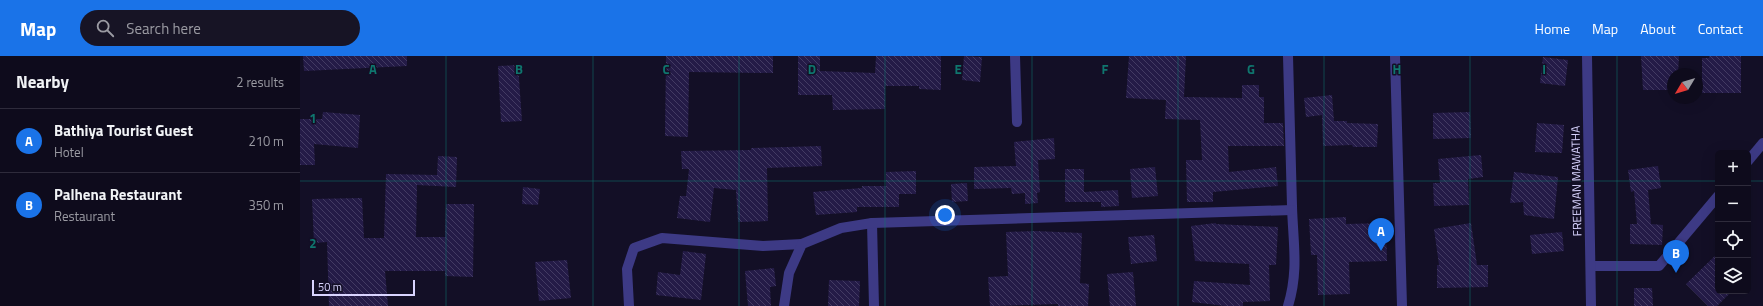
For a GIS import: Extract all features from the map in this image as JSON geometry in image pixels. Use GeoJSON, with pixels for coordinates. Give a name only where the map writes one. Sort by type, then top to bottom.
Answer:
{"type":"FeatureCollection","features":[{"type":"Feature","properties":{"kind":"street"},"geometry":{"type":"LineString","coordinates":[[1014,56],[1017,122]]}},
{"type":"Feature","properties":{"kind":"street"},"geometry":{"type":"LineString","coordinates":[[1288,56],[1295,276],[1288,306]]}},
{"type":"Feature","properties":{"kind":"street"},"geometry":{"type":"LineString","coordinates":[[1395,56],[1402,306]]}},
{"type":"Feature","properties":{"kind":"street","name":"FREEMAN MAWATHA"},"geometry":{"type":"LineString","coordinates":[[1587,56],[1591,306]]}},
{"type":"Feature","properties":{"kind":"street"},"geometry":{"type":"LineString","coordinates":[[1751,157],[1763,143]]}},
{"type":"Feature","properties":{"kind":"street"},"geometry":{"type":"LineString","coordinates":[[1591,266],[1659,266],[1715,200]]}},
{"type":"Feature","properties":{"kind":"street"},"geometry":{"type":"LineString","coordinates":[[629,306],[627,269],[634,248],[662,238],[763,246],[802,244],[841,228],[872,223],[1292,210]]}},
{"type":"Feature","properties":{"kind":"street"},"geometry":{"type":"LineString","coordinates":[[872,223],[874,306]]}},
{"type":"Feature","properties":{"kind":"street"},"geometry":{"type":"LineString","coordinates":[[784,306],[789,273],[802,244]]}},
{"type":"Feature","properties":{"kind":"building"},"geometry":{"type":"Polygon","coordinates":[[[303,56],[407,56],[407,66],[304,71],[303,56]]]}},
{"type":"Feature","properties":{"kind":"building"},"geometry":{"type":"Polygon","coordinates":[[[666,56],[773,56],[773,73],[689,72],[688,137],[665,136],[666,56]]]}},
{"type":"Feature","properties":{"kind":"building"},"geometry":{"type":"Polygon","coordinates":[[[798,56],[820,56],[820,71],[875,73],[876,56],[941,56],[941,90],[919,89],[919,86],[885,86],[885,109],[833,110],[832,95],[798,95],[798,56]]]}},
{"type":"Feature","properties":{"kind":"building"},"geometry":{"type":"Polygon","coordinates":[[[964,56],[982,57],[980,82],[962,80],[964,56]]]}},
{"type":"Feature","properties":{"kind":"building"},"geometry":{"type":"Polygon","coordinates":[[[1129,56],[1186,56],[1184,97],[1242,98],[1242,85],[1259,85],[1259,97],[1264,97],[1264,123],[1283,123],[1284,146],[1228,146],[1229,172],[1276,167],[1278,186],[1213,192],[1213,202],[1187,202],[1186,160],[1202,160],[1200,120],[1165,119],[1166,100],[1126,98],[1129,56]]]}},
{"type":"Feature","properties":{"kind":"building"},"geometry":{"type":"Polygon","coordinates":[[[1641,56],[1679,56],[1678,68],[1667,68],[1667,90],[1643,90],[1641,56]]]}},
{"type":"Feature","properties":{"kind":"building"},"geometry":{"type":"Polygon","coordinates":[[[1709,56],[1741,56],[1741,93],[1703,93],[1702,58],[1709,58],[1709,56]]]}},
{"type":"Feature","properties":{"kind":"building"},"geometry":{"type":"Polygon","coordinates":[[[1543,57],[1568,60],[1565,86],[1540,83],[1543,57]]]}},
{"type":"Feature","properties":{"kind":"building"},"geometry":{"type":"Polygon","coordinates":[[[518,65],[522,121],[501,122],[498,66],[518,65]]]}},
{"type":"Feature","properties":{"kind":"building"},"geometry":{"type":"Polygon","coordinates":[[[1332,95],[1334,121],[1378,124],[1377,147],[1353,147],[1352,145],[1323,146],[1322,115],[1306,117],[1304,98],[1332,95]]]}},
{"type":"Feature","properties":{"kind":"building"},"geometry":{"type":"Polygon","coordinates":[[[323,112],[360,115],[358,148],[314,144],[315,165],[300,165],[300,119],[322,119],[323,112]]]}},
{"type":"Feature","properties":{"kind":"building"},"geometry":{"type":"Polygon","coordinates":[[[1470,112],[1471,138],[1433,139],[1433,113],[1470,112]]]}},
{"type":"Feature","properties":{"kind":"building"},"geometry":{"type":"Polygon","coordinates":[[[1537,123],[1564,125],[1562,153],[1535,152],[1537,123]]]}},
{"type":"Feature","properties":{"kind":"building"},"geometry":{"type":"Polygon","coordinates":[[[1054,138],[1055,159],[1038,160],[1040,192],[1037,193],[1038,203],[1025,204],[1025,193],[1012,194],[1011,188],[974,189],[974,167],[1016,166],[1014,142],[1054,138]]]}},
{"type":"Feature","properties":{"kind":"building"},"geometry":{"type":"Polygon","coordinates":[[[821,146],[822,166],[767,168],[768,221],[738,222],[736,190],[714,188],[710,222],[677,218],[680,196],[686,196],[689,169],[682,169],[681,151],[751,150],[751,148],[821,146]]]}},
{"type":"Feature","properties":{"kind":"building"},"geometry":{"type":"Polygon","coordinates":[[[1481,155],[1483,177],[1468,179],[1469,205],[1434,206],[1433,183],[1440,183],[1438,159],[1481,155]]]}},
{"type":"Feature","properties":{"kind":"building"},"geometry":{"type":"Polygon","coordinates":[[[438,156],[457,157],[456,187],[417,185],[416,237],[445,237],[446,204],[474,204],[473,277],[445,276],[445,271],[385,271],[388,306],[329,306],[327,242],[314,243],[312,199],[362,198],[364,238],[384,238],[386,174],[437,175],[438,156]]]}},
{"type":"Feature","properties":{"kind":"building"},"geometry":{"type":"Polygon","coordinates":[[[1658,166],[1661,188],[1648,190],[1651,224],[1663,225],[1662,245],[1630,244],[1630,224],[1637,224],[1634,191],[1631,192],[1628,170],[1658,166]]]}},
{"type":"Feature","properties":{"kind":"building"},"geometry":{"type":"Polygon","coordinates":[[[1155,167],[1158,196],[1132,198],[1130,169],[1155,167]]]}},
{"type":"Feature","properties":{"kind":"building"},"geometry":{"type":"Polygon","coordinates":[[[1065,169],[1084,169],[1084,192],[1118,190],[1119,206],[1101,207],[1101,202],[1065,202],[1065,169]]]}},
{"type":"Feature","properties":{"kind":"building"},"geometry":{"type":"Polygon","coordinates":[[[916,171],[916,194],[899,194],[899,207],[857,207],[857,212],[816,215],[813,192],[862,188],[862,186],[886,186],[886,172],[916,171]]]}},
{"type":"Feature","properties":{"kind":"building"},"geometry":{"type":"Polygon","coordinates":[[[1514,172],[1558,177],[1554,219],[1524,215],[1523,202],[1510,203],[1514,172]]]}},
{"type":"Feature","properties":{"kind":"building"},"geometry":{"type":"Polygon","coordinates":[[[967,183],[968,201],[952,202],[951,184],[967,183]]]}},
{"type":"Feature","properties":{"kind":"building"},"geometry":{"type":"Polygon","coordinates":[[[523,187],[540,189],[538,205],[522,204],[523,187]]]}},
{"type":"Feature","properties":{"kind":"building"},"geometry":{"type":"Polygon","coordinates":[[[1346,217],[1346,224],[1386,223],[1387,261],[1349,262],[1350,294],[1318,295],[1317,255],[1311,255],[1309,219],[1346,217]]]}},
{"type":"Feature","properties":{"kind":"building"},"geometry":{"type":"Polygon","coordinates":[[[1216,223],[1278,227],[1276,265],[1269,265],[1270,301],[1243,302],[1243,306],[1226,306],[1192,302],[1194,281],[1250,285],[1249,264],[1195,261],[1191,226],[1216,223]]]}},
{"type":"Feature","properties":{"kind":"building"},"geometry":{"type":"Polygon","coordinates":[[[1471,223],[1477,265],[1488,265],[1488,287],[1437,288],[1437,265],[1439,265],[1434,229],[1471,223]]]}},
{"type":"Feature","properties":{"kind":"building"},"geometry":{"type":"Polygon","coordinates":[[[1035,231],[1082,233],[1080,283],[1089,284],[1088,306],[1058,306],[1058,304],[990,306],[988,277],[1008,276],[1006,232],[1035,231]]]}},
{"type":"Feature","properties":{"kind":"building"},"geometry":{"type":"Polygon","coordinates":[[[1562,232],[1564,251],[1532,254],[1530,235],[1562,232]]]}},
{"type":"Feature","properties":{"kind":"building"},"geometry":{"type":"Polygon","coordinates":[[[1154,235],[1157,261],[1131,264],[1128,237],[1154,235]]]}},
{"type":"Feature","properties":{"kind":"building"},"geometry":{"type":"Polygon","coordinates":[[[683,251],[706,254],[701,300],[656,295],[658,272],[680,275],[683,251]]]}},
{"type":"Feature","properties":{"kind":"building"},"geometry":{"type":"Polygon","coordinates":[[[1715,256],[1715,294],[1729,294],[1717,306],[1708,306],[1686,284],[1715,256]]]}},
{"type":"Feature","properties":{"kind":"building"},"geometry":{"type":"Polygon","coordinates":[[[567,260],[571,298],[539,301],[535,262],[567,260]]]}},
{"type":"Feature","properties":{"kind":"building"},"geometry":{"type":"Polygon","coordinates":[[[774,268],[776,286],[770,287],[771,306],[748,306],[745,271],[774,268]]]}},
{"type":"Feature","properties":{"kind":"building"},"geometry":{"type":"Polygon","coordinates":[[[1133,272],[1136,306],[1110,306],[1107,274],[1133,272]]]}},
{"type":"Feature","properties":{"kind":"building"},"geometry":{"type":"Polygon","coordinates":[[[829,280],[860,281],[859,306],[828,306],[829,280]]]}},
{"type":"Feature","properties":{"kind":"building"},"geometry":{"type":"Polygon","coordinates":[[[1634,288],[1652,288],[1653,306],[1634,306],[1634,288]]]}},
{"type":"Feature","properties":{"kind":"place","name":"Bathiya Tourist Guest"},"geometry":{"type":"Point","coordinates":[1381,251]}},
{"type":"Feature","properties":{"kind":"place","name":"Palhena Restaurant"},"geometry":{"type":"Point","coordinates":[1676,273]}}]}
